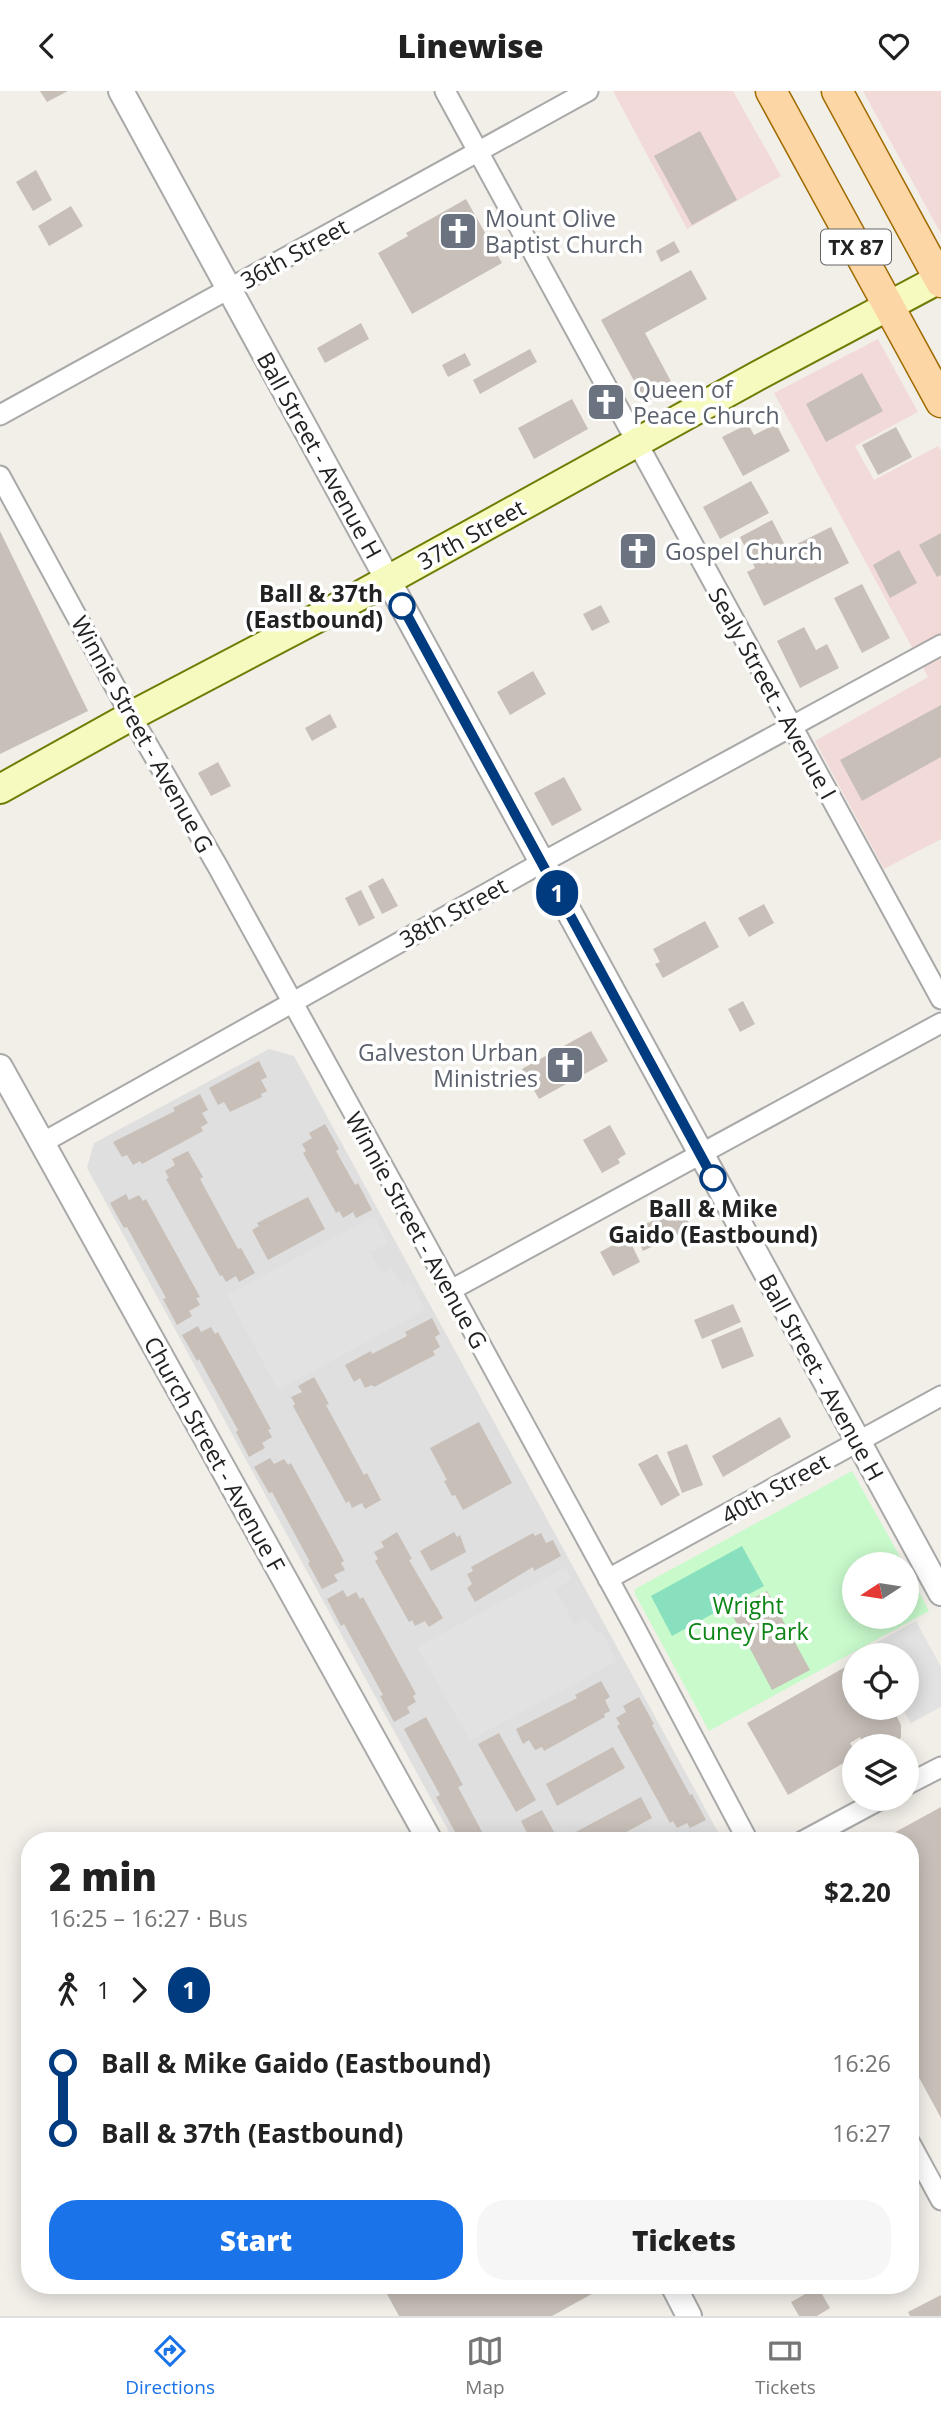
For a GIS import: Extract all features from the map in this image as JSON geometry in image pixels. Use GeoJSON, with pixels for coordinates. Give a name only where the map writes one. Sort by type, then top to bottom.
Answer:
{"type":"FeatureCollection","features":[{"type":"Feature","properties":{"kind":"main road","name":"TX 87"},"geometry":{"type":"LineString","coordinates":[[771,91],[941,402]]}},
{"type":"Feature","properties":{"kind":"main road","name":"TX 87"},"geometry":{"type":"LineString","coordinates":[[837,91],[941,280]]}},
{"type":"Feature","properties":{"kind":"main road","name":"37th Street"},"geometry":{"type":"LineString","coordinates":[[0,789],[941,280]]}},
{"type":"Feature","properties":{"kind":"street","name":"Ball Street - Avenue H"},"geometry":{"type":"LineString","coordinates":[[121,91],[941,1593]]}},
{"type":"Feature","properties":{"kind":"street","name":"Sealy Street - Avenue I"},"geometry":{"type":"LineString","coordinates":[[445,91],[941,999]]}},
{"type":"Feature","properties":{"kind":"street","name":"36th Street"},"geometry":{"type":"LineString","coordinates":[[0,415],[588,91]]}},
{"type":"Feature","properties":{"kind":"street","name":"Winnie Street - Avenue G"},"geometry":{"type":"LineString","coordinates":[[0,476],[450,1290],[743,1832]]}},
{"type":"Feature","properties":{"kind":"street","name":"38th Street"},"geometry":{"type":"LineString","coordinates":[[42,1143],[541,863],[941,645]]}},
{"type":"Feature","properties":{"kind":"street"},"geometry":{"type":"LineString","coordinates":[[450,1290],[941,1023]]}},
{"type":"Feature","properties":{"kind":"street","name":"Church Street - Avenue F"},"geometry":{"type":"LineString","coordinates":[[0,1067],[425,1832]]}},
{"type":"Feature","properties":{"kind":"street","name":"40th Street"},"geometry":{"type":"LineString","coordinates":[[608,1579],[941,1396]]}},
{"type":"Feature","properties":{"kind":"street"},"geometry":{"type":"LineString","coordinates":[[919,1778],[941,1767]]}},
{"type":"Feature","properties":{"kind":"street"},"geometry":{"type":"LineString","coordinates":[[820,1832],[859,1811]]}},
{"type":"Feature","properties":{"kind":"street"},"geometry":{"type":"LineString","coordinates":[[919,2164],[941,2200]]}},
{"type":"Feature","properties":{"kind":"street"},"geometry":{"type":"LineString","coordinates":[[681,2294],[690,2316]]}},
{"type":"Feature","properties":{"kind":"shaded area"},"geometry":{"type":"Polygon","coordinates":[[[613,91],[733,91],[781,176],[687,229],[613,91]]]}},
{"type":"Feature","properties":{"kind":"shaded area"},"geometry":{"type":"Polygon","coordinates":[[[863,91],[941,91],[941,234],[863,91]]]}},
{"type":"Feature","properties":{"kind":"shaded area"},"geometry":{"type":"Polygon","coordinates":[[[878,339],[918,412],[855,446],[874,480],[938,446],[941,451],[941,839],[884,869],[815,741],[928,677],[774,393],[878,339]]]}},
{"type":"Feature","properties":{"kind":"shaded area"},"geometry":{"type":"Polygon","coordinates":[[[269,1049],[294,1056],[718,1832],[449,1832],[87,1168],[94,1143],[269,1049]]]}},
{"type":"Feature","properties":{"kind":"shaded area"},"geometry":{"type":"Polygon","coordinates":[[[374,1216],[388,1244],[370,1252],[382,1273],[392,1268],[404,1284],[410,1281],[425,1310],[278,1390],[227,1295],[374,1216]]]}},
{"type":"Feature","properties":{"kind":"shaded area"},"geometry":{"type":"Polygon","coordinates":[[[566,1567],[571,1579],[556,1590],[574,1624],[587,1618],[596,1633],[601,1631],[617,1661],[470,1740],[417,1647],[566,1567]]]}},
{"type":"Feature","properties":{"kind":"shaded area"},"geometry":{"type":"Polygon","coordinates":[[[919,1627],[941,1667],[941,1707],[919,1719],[919,1643],[876,1643],[902,1629],[919,1629],[919,1627]]]}},
{"type":"Feature","properties":{"kind":"green space","name":"Wright Cuney Park"},"geometry":{"type":"Polygon","coordinates":[[[852,1471],[897,1552],[842,1552],[842,1629],[896,1629],[870,1643],[842,1643],[842,1658],[709,1731],[635,1594],[635,1589],[852,1471]]]}},
{"type":"Feature","properties":{"kind":"green space"},"geometry":{"type":"Polygon","coordinates":[[[742,1546],[764,1586],[672,1636],[651,1596],[742,1546]]]}},
{"type":"Feature","properties":{"kind":"green space","name":"Wright Cuney Park"},"geometry":{"type":"Polygon","coordinates":[[[919,1592],[929,1611],[919,1616],[919,1592]]]}},
{"type":"Feature","properties":{"kind":"building"},"geometry":{"type":"Polygon","coordinates":[[[40,91],[68,91],[47,102],[40,91]]]}},
{"type":"Feature","properties":{"kind":"building"},"geometry":{"type":"Polygon","coordinates":[[[700,131],[737,200],[692,225],[654,156],[700,131]]]}},
{"type":"Feature","properties":{"kind":"building"},"geometry":{"type":"Polygon","coordinates":[[[36,170],[52,200],[33,211],[16,182],[36,170]]]}},
{"type":"Feature","properties":{"kind":"building"},"geometry":{"type":"Polygon","coordinates":[[[466,199],[502,263],[412,314],[378,253],[408,236],[406,233],[466,199]]]}},
{"type":"Feature","properties":{"kind":"building"},"geometry":{"type":"Polygon","coordinates":[[[71,206],[83,226],[49,246],[38,226],[71,206]]]}},
{"type":"Feature","properties":{"kind":"building"},"geometry":{"type":"Polygon","coordinates":[[[674,241],[680,252],[661,262],[656,251],[674,241]]]}},
{"type":"Feature","properties":{"kind":"building"},"geometry":{"type":"Polygon","coordinates":[[[691,270],[707,299],[645,333],[674,387],[646,403],[601,320],[691,270]]]}},
{"type":"Feature","properties":{"kind":"building"},"geometry":{"type":"Polygon","coordinates":[[[361,323],[369,339],[325,363],[317,348],[361,323]]]}},
{"type":"Feature","properties":{"kind":"building"},"geometry":{"type":"Polygon","coordinates":[[[530,349],[537,362],[480,394],[473,380],[530,349]]]}},
{"type":"Feature","properties":{"kind":"building"},"geometry":{"type":"Polygon","coordinates":[[[465,353],[471,365],[448,377],[442,365],[465,353]]]}},
{"type":"Feature","properties":{"kind":"building"},"geometry":{"type":"Polygon","coordinates":[[[862,373],[883,411],[826,442],[806,404],[862,373]]]}},
{"type":"Feature","properties":{"kind":"building"},"geometry":{"type":"Polygon","coordinates":[[[572,399],[588,429],[534,459],[518,428],[572,399]]]}},
{"type":"Feature","properties":{"kind":"building"},"geometry":{"type":"Polygon","coordinates":[[[748,424],[754,435],[776,424],[790,451],[743,476],[722,437],[748,424]]]}},
{"type":"Feature","properties":{"kind":"building"},"geometry":{"type":"Polygon","coordinates":[[[896,427],[912,457],[878,475],[862,445],[896,427]]]}},
{"type":"Feature","properties":{"kind":"building"},"geometry":{"type":"Polygon","coordinates":[[[751,481],[769,513],[720,539],[703,507],[751,481]]]}},
{"type":"Feature","properties":{"kind":"building"},"geometry":{"type":"Polygon","coordinates":[[[772,520],[787,549],[831,527],[849,563],[764,606],[747,572],[755,568],[740,537],[772,520]]]}},
{"type":"Feature","properties":{"kind":"building"},"geometry":{"type":"Polygon","coordinates":[[[0,531],[88,711],[0,754],[0,531]]]}},
{"type":"Feature","properties":{"kind":"building"},"geometry":{"type":"Polygon","coordinates":[[[941,533],[941,575],[937,577],[919,545],[941,533]]]}},
{"type":"Feature","properties":{"kind":"building"},"geometry":{"type":"Polygon","coordinates":[[[899,550],[917,583],[890,598],[873,565],[899,550]]]}},
{"type":"Feature","properties":{"kind":"building"},"geometry":{"type":"Polygon","coordinates":[[[862,584],[890,638],[862,653],[834,598],[862,584]]]}},
{"type":"Feature","properties":{"kind":"building"},"geometry":{"type":"Polygon","coordinates":[[[601,605],[610,622],[592,631],[583,614],[601,605]]]}},
{"type":"Feature","properties":{"kind":"building"},"geometry":{"type":"Polygon","coordinates":[[[804,627],[816,650],[827,644],[839,668],[800,688],[777,641],[804,627]]]}},
{"type":"Feature","properties":{"kind":"building"},"geometry":{"type":"Polygon","coordinates":[[[533,671],[546,694],[510,715],[497,692],[533,671]]]}},
{"type":"Feature","properties":{"kind":"building"},"geometry":{"type":"Polygon","coordinates":[[[941,705],[941,757],[862,801],[840,760],[941,705]]]}},
{"type":"Feature","properties":{"kind":"building"},"geometry":{"type":"Polygon","coordinates":[[[330,714],[337,727],[312,741],[305,728],[330,714]]]}},
{"type":"Feature","properties":{"kind":"building"},"geometry":{"type":"Polygon","coordinates":[[[218,762],[231,786],[211,796],[198,773],[218,762]]]}},
{"type":"Feature","properties":{"kind":"building"},"geometry":{"type":"Polygon","coordinates":[[[564,777],[582,810],[552,826],[534,793],[564,777]]]}},
{"type":"Feature","properties":{"kind":"building"},"geometry":{"type":"Polygon","coordinates":[[[383,878],[398,906],[382,914],[368,886],[383,878]]]}},
{"type":"Feature","properties":{"kind":"building"},"geometry":{"type":"Polygon","coordinates":[[[361,890],[375,918],[359,926],[345,898],[361,890]]]}},
{"type":"Feature","properties":{"kind":"building"},"geometry":{"type":"Polygon","coordinates":[[[764,904],[774,923],[749,937],[738,918],[764,904]]]}},
{"type":"Feature","properties":{"kind":"building"},"geometry":{"type":"Polygon","coordinates":[[[705,921],[719,947],[663,978],[655,964],[660,962],[653,949],[705,921]]]}},
{"type":"Feature","properties":{"kind":"building"},"geometry":{"type":"Polygon","coordinates":[[[743,1001],[755,1024],[740,1032],[728,1009],[743,1001]]]}},
{"type":"Feature","properties":{"kind":"building","name":"Galveston Urban Ministries"},"geometry":{"type":"Polygon","coordinates":[[[591,1031],[608,1061],[539,1099],[522,1069],[591,1031]]]}},
{"type":"Feature","properties":{"kind":"building"},"geometry":{"type":"Polygon","coordinates":[[[259,1061],[267,1077],[261,1080],[267,1091],[261,1094],[262,1097],[230,1112],[224,1102],[218,1105],[209,1088],[259,1061]]]}},
{"type":"Feature","properties":{"kind":"building"},"geometry":{"type":"Polygon","coordinates":[[[200,1094],[208,1110],[202,1113],[208,1123],[201,1127],[203,1131],[142,1164],[140,1161],[133,1165],[127,1155],[122,1157],[113,1142],[175,1111],[173,1108],[200,1094]]]}},
{"type":"Feature","properties":{"kind":"building"},"geometry":{"type":"Polygon","coordinates":[[[325,1124],[339,1149],[336,1151],[355,1185],[358,1183],[372,1210],[356,1218],[353,1212],[343,1218],[339,1211],[336,1213],[303,1153],[306,1151],[302,1144],[312,1138],[309,1133],[325,1124]]]}},
{"type":"Feature","properties":{"kind":"building"},"geometry":{"type":"Polygon","coordinates":[[[610,1125],[626,1154],[618,1159],[620,1163],[602,1173],[583,1140],[610,1125]]]}},
{"type":"Feature","properties":{"kind":"building"},"geometry":{"type":"Polygon","coordinates":[[[188,1151],[238,1249],[241,1248],[255,1273],[239,1282],[236,1276],[226,1282],[222,1275],[220,1276],[166,1179],[169,1178],[165,1171],[175,1165],[172,1159],[188,1151]]]}},
{"type":"Feature","properties":{"kind":"building"},"geometry":{"type":"Polygon","coordinates":[[[126,1194],[129,1200],[139,1195],[143,1201],[146,1199],[200,1297],[196,1298],[200,1305],[189,1311],[192,1316],[177,1325],[163,1299],[166,1298],[127,1227],[124,1228],[110,1203],[126,1194]]]}},
{"type":"Feature","properties":{"kind":"building"},"geometry":{"type":"Polygon","coordinates":[[[308,1197],[325,1229],[268,1260],[252,1230],[259,1226],[257,1223],[308,1197]]]}},
{"type":"Feature","properties":{"kind":"building"},"geometry":{"type":"Polygon","coordinates":[[[682,1207],[691,1228],[643,1251],[633,1230],[682,1207]]]}},
{"type":"Feature","properties":{"kind":"building"},"geometry":{"type":"Polygon","coordinates":[[[628,1237],[640,1262],[613,1276],[600,1252],[628,1237]]]}},
{"type":"Feature","properties":{"kind":"building"},"geometry":{"type":"Polygon","coordinates":[[[733,1304],[741,1322],[702,1339],[694,1320],[733,1304]]]}},
{"type":"Feature","properties":{"kind":"building"},"geometry":{"type":"Polygon","coordinates":[[[432,1318],[440,1334],[435,1337],[440,1347],[433,1351],[435,1355],[374,1387],[372,1385],[365,1388],[360,1378],[354,1382],[345,1365],[407,1336],[405,1332],[432,1318]]]}},
{"type":"Feature","properties":{"kind":"building"},"geometry":{"type":"Polygon","coordinates":[[[198,1326],[201,1332],[211,1327],[215,1334],[218,1332],[271,1429],[268,1430],[272,1437],[262,1443],[265,1448],[249,1457],[236,1432],[238,1430],[199,1359],[197,1361],[182,1335],[198,1326]]]}},
{"type":"Feature","properties":{"kind":"building"},"geometry":{"type":"Polygon","coordinates":[[[742,1327],[754,1356],[722,1369],[711,1340],[742,1327]]]}},
{"type":"Feature","properties":{"kind":"building"},"geometry":{"type":"Polygon","coordinates":[[[314,1377],[364,1475],[367,1473],[381,1500],[365,1509],[362,1503],[352,1508],[349,1501],[346,1503],[293,1406],[295,1404],[291,1397],[302,1392],[298,1386],[314,1377]]]}},
{"type":"Feature","properties":{"kind":"building"},"geometry":{"type":"Polygon","coordinates":[[[780,1417],[791,1437],[723,1477],[712,1456],[780,1417]]]}},
{"type":"Feature","properties":{"kind":"building"},"geometry":{"type":"Polygon","coordinates":[[[479,1422],[512,1483],[463,1510],[444,1481],[447,1480],[430,1448],[479,1422]]]}},
{"type":"Feature","properties":{"kind":"building"},"geometry":{"type":"Polygon","coordinates":[[[687,1444],[703,1485],[682,1493],[667,1452],[687,1444]]]}},
{"type":"Feature","properties":{"kind":"building"},"geometry":{"type":"Polygon","coordinates":[[[657,1454],[680,1495],[661,1506],[638,1464],[657,1454]]]}},
{"type":"Feature","properties":{"kind":"building"},"geometry":{"type":"Polygon","coordinates":[[[270,1458],[274,1464],[284,1459],[288,1465],[291,1463],[344,1561],[341,1563],[345,1570],[334,1575],[338,1581],[322,1589],[272,1492],[269,1493],[254,1467],[270,1458]]]}},
{"type":"Feature","properties":{"kind":"building"},"geometry":{"type":"Polygon","coordinates":[[[397,1532],[412,1559],[409,1560],[443,1618],[429,1627],[425,1621],[415,1626],[412,1620],[409,1622],[375,1561],[378,1559],[374,1552],[384,1547],[381,1542],[397,1532]]]}},
{"type":"Feature","properties":{"kind":"building"},"geometry":{"type":"Polygon","coordinates":[[[454,1532],[457,1537],[460,1535],[466,1552],[431,1571],[420,1551],[454,1532]]]}},
{"type":"Feature","properties":{"kind":"building"},"geometry":{"type":"Polygon","coordinates":[[[533,1533],[535,1536],[541,1533],[546,1543],[553,1540],[561,1556],[534,1571],[533,1567],[475,1602],[467,1588],[472,1584],[467,1574],[473,1571],[471,1567],[533,1533]]]}},
{"type":"Feature","properties":{"kind":"building"},"geometry":{"type":"Polygon","coordinates":[[[343,1590],[347,1597],[356,1592],[360,1599],[363,1597],[416,1694],[413,1696],[416,1702],[407,1707],[410,1713],[394,1722],[380,1696],[383,1695],[327,1599],[343,1590]]]}},
{"type":"Feature","properties":{"kind":"building"},"geometry":{"type":"Polygon","coordinates":[[[767,1591],[810,1670],[772,1690],[730,1611],[767,1591]]]}},
{"type":"Feature","properties":{"kind":"building"},"geometry":{"type":"Polygon","coordinates":[[[842,1669],[842,1720],[898,1720],[901,1734],[842,1734],[842,1764],[788,1795],[747,1723],[842,1669]]]}},
{"type":"Feature","properties":{"kind":"building"},"geometry":{"type":"Polygon","coordinates":[[[601,1681],[610,1697],[605,1700],[610,1711],[604,1714],[605,1717],[544,1751],[542,1747],[535,1750],[529,1740],[523,1744],[516,1729],[577,1698],[575,1695],[601,1681]]]}},
{"type":"Feature","properties":{"kind":"building"},"geometry":{"type":"Polygon","coordinates":[[[639,1697],[706,1820],[690,1828],[687,1823],[677,1828],[673,1821],[670,1823],[617,1726],[620,1724],[616,1718],[626,1712],[623,1706],[639,1697]]]}},
{"type":"Feature","properties":{"kind":"building"},"geometry":{"type":"Polygon","coordinates":[[[426,1717],[463,1785],[458,1787],[482,1832],[455,1832],[436,1797],[440,1795],[404,1729],[426,1717]]]}},
{"type":"Feature","properties":{"kind":"building"},"geometry":{"type":"Polygon","coordinates":[[[499,1733],[536,1800],[516,1812],[478,1744],[499,1733]]]}},
{"type":"Feature","properties":{"kind":"building"},"geometry":{"type":"Polygon","coordinates":[[[613,1747],[625,1768],[557,1806],[546,1784],[613,1747]]]}},
{"type":"Feature","properties":{"kind":"building"},"geometry":{"type":"Polygon","coordinates":[[[641,1797],[652,1818],[626,1832],[576,1832],[641,1797]]]}},
{"type":"Feature","properties":{"kind":"building"},"geometry":{"type":"Polygon","coordinates":[[[941,1807],[941,2118],[919,2078],[919,1832],[895,1832],[941,1807]]]}},
{"type":"Feature","properties":{"kind":"building"},"geometry":{"type":"Polygon","coordinates":[[[542,1810],[554,1832],[526,1832],[521,1821],[542,1810]]]}},
{"type":"Feature","properties":{"kind":"building"},"geometry":{"type":"Polygon","coordinates":[[[387,2294],[592,2294],[552,2316],[399,2316],[387,2294]]]}},
{"type":"Feature","properties":{"kind":"building"},"geometry":{"type":"Polygon","coordinates":[[[805,2294],[822,2294],[830,2308],[817,2316],[799,2316],[791,2302],[805,2294]]]}},
{"type":"Feature","properties":{"kind":"building"},"geometry":{"type":"Polygon","coordinates":[[[941,2295],[941,2316],[910,2316],[908,2312],[941,2295]]]}},
{"type":"Feature","properties":{"kind":"bus line","name":"1"},"geometry":{"type":"LineString","coordinates":[[402,606],[713,1178]]}},
{"type":"Feature","properties":{"kind":"place","name":"Mount Olive Baptist Church"},"geometry":{"type":"Point","coordinates":[458,231]}},
{"type":"Feature","properties":{"kind":"place","name":"Queen of Peace Church"},"geometry":{"type":"Point","coordinates":[606,402]}},
{"type":"Feature","properties":{"kind":"place","name":"Gospel Church"},"geometry":{"type":"Point","coordinates":[638,551]}},
{"type":"Feature","properties":{"kind":"place","name":"Ball & 37th (Eastbound)"},"geometry":{"type":"Point","coordinates":[402,606]}},
{"type":"Feature","properties":{"kind":"place","name":"Galveston Urban Ministries"},"geometry":{"type":"Point","coordinates":[565,1065]}},
{"type":"Feature","properties":{"kind":"place","name":"Ball & Mike Gaido (Eastbound)"},"geometry":{"type":"Point","coordinates":[713,1178]}}]}
